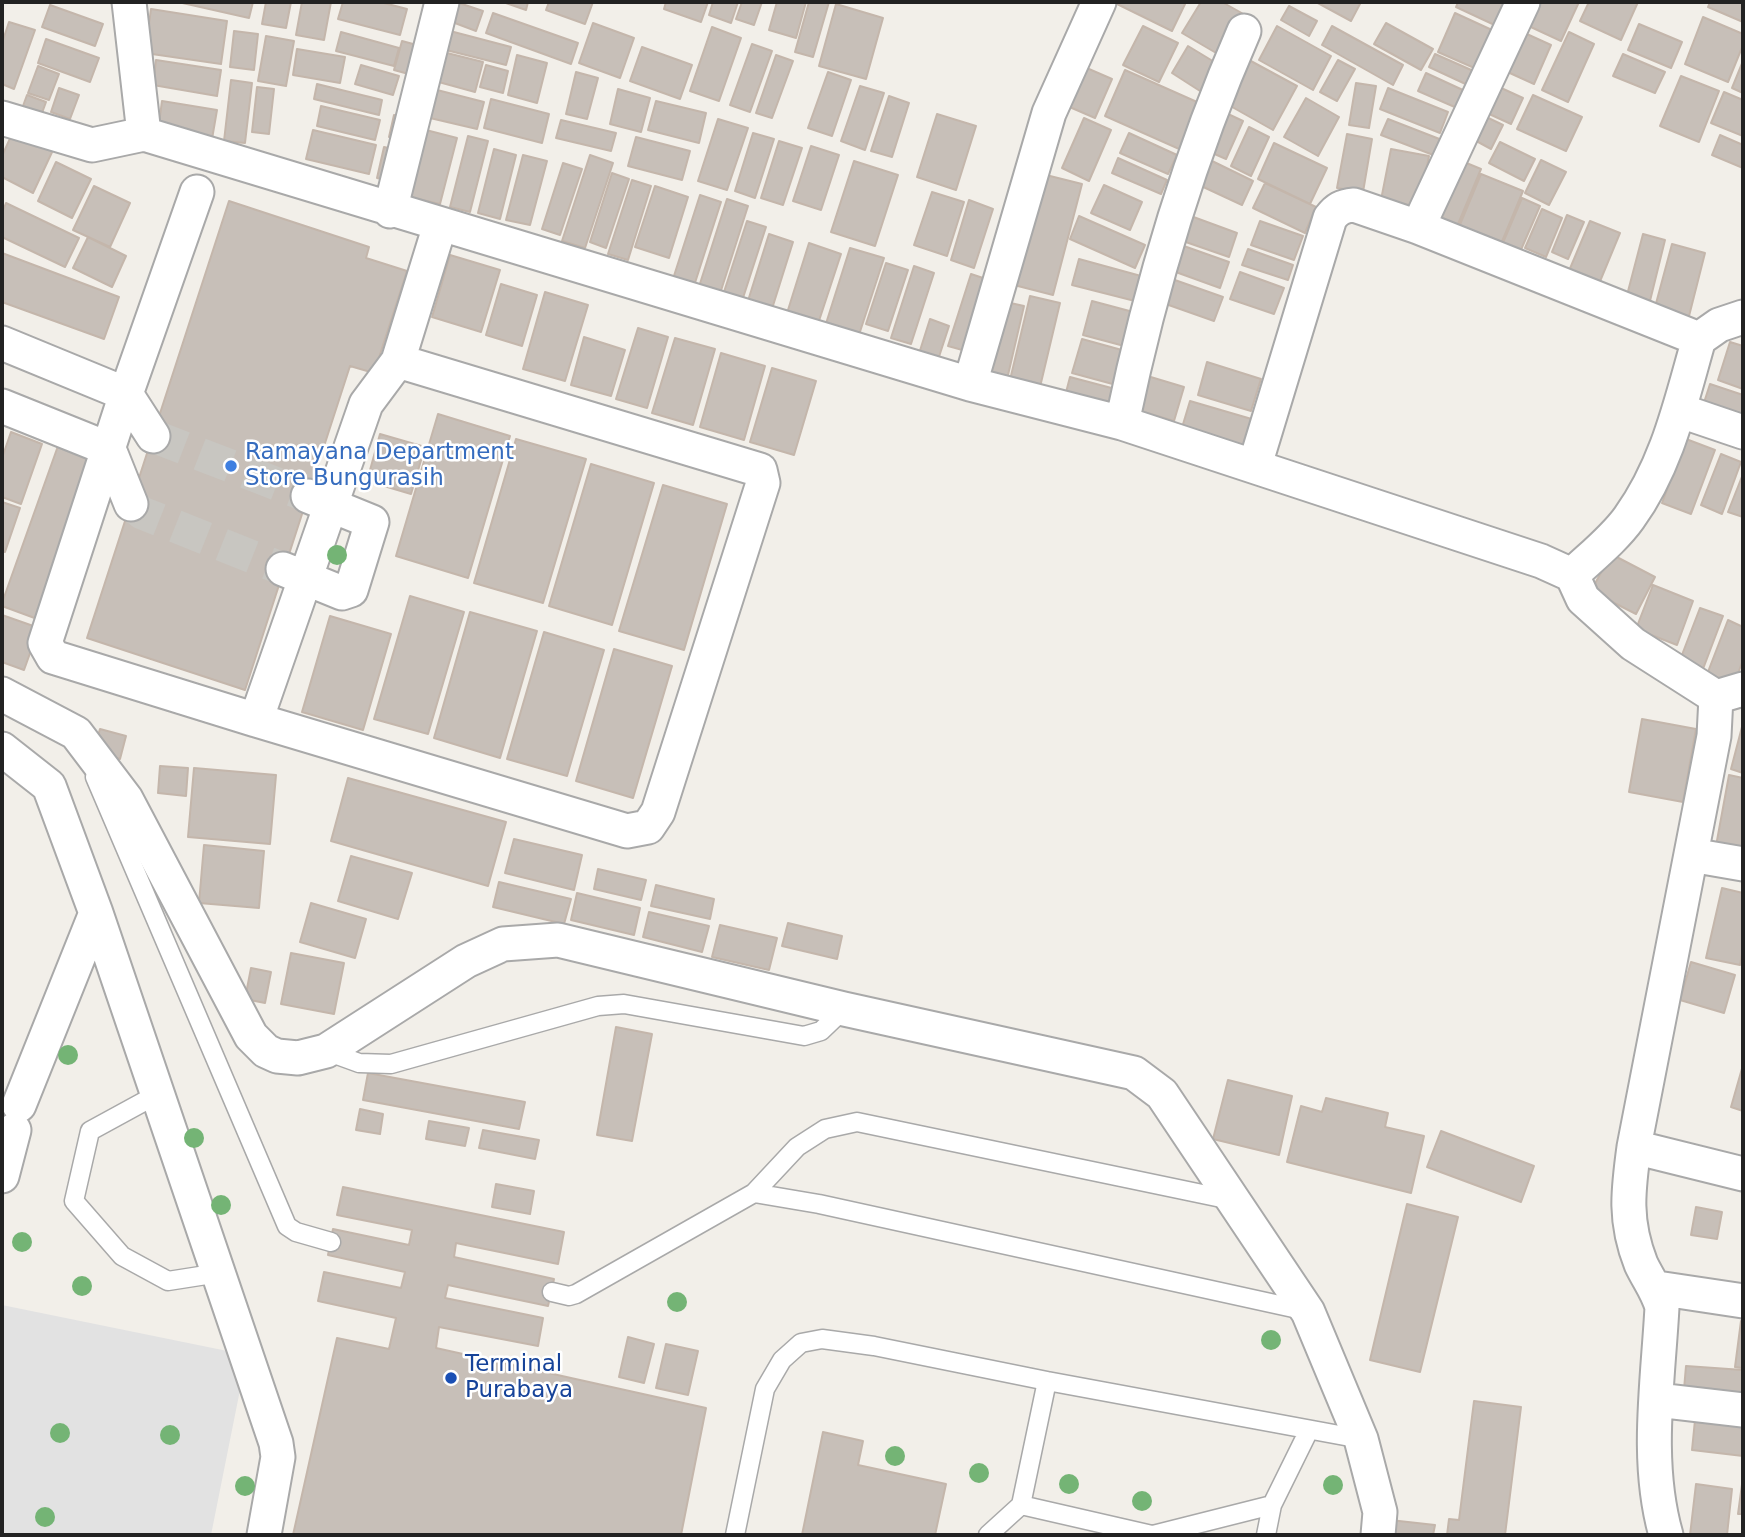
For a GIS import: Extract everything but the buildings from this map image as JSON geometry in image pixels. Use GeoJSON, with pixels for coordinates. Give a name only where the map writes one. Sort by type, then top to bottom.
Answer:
{"type":"FeatureCollection","features":[{"type":"Feature","properties":{"kind":"street"},"geometry":{"type":"LineString","coordinates":[[130,2],[144,134]]}},
{"type":"Feature","properties":{"kind":"street"},"geometry":{"type":"LineString","coordinates":[[390,211],[442,2]]}},
{"type":"Feature","properties":{"kind":"street"},"geometry":{"type":"LineString","coordinates":[[970,384],[1049,113],[1099,2]]}},
{"type":"Feature","properties":{"kind":"street"},"geometry":{"type":"LineString","coordinates":[[1418,227],[1523,2]]}},
{"type":"Feature","properties":{"kind":"street"},"geometry":{"type":"LineString","coordinates":[[1122,423],[1141,328],[1191,163],[1244,31]]}},
{"type":"Feature","properties":{"kind":"street"},"geometry":{"type":"LineString","coordinates":[[2,118],[92,145],[144,134],[390,211],[970,384],[1122,423],[1255,465],[1541,561],[1572,575],[1583,599],[1633,644],[1729,693],[1714,736],[1633,1147],[1628,1220],[1643,1267],[1657,1288],[1662,1307],[1656,1488],[1665,1535]]}},
{"type":"Feature","properties":{"kind":"street"},"geometry":{"type":"LineString","coordinates":[[197,192],[126,394],[45,643],[47,652],[53,657],[256,720],[627,831],[638,831],[655,821],[764,483],[760,470],[398,361]]}},
{"type":"Feature","properties":{"kind":"street"},"geometry":{"type":"LineString","coordinates":[[1255,465],[1330,218],[1336,209],[1354,205],[1418,227],[1699,339]]}},
{"type":"Feature","properties":{"kind":"street"},"geometry":{"type":"LineString","coordinates":[[256,720],[294,573],[320,500],[366,404],[398,361],[436,238]]}},
{"type":"Feature","properties":{"kind":"street"},"geometry":{"type":"LineString","coordinates":[[1572,575],[1628,519],[1656,472],[1681,411],[1699,339],[1719,325],[1743,317]]}},
{"type":"Feature","properties":{"kind":"street"},"geometry":{"type":"LineString","coordinates":[[2,344],[126,394],[153,436]]}},
{"type":"Feature","properties":{"kind":"street"},"geometry":{"type":"LineString","coordinates":[[2,406],[109,449],[131,504]]}},
{"type":"Feature","properties":{"kind":"street"},"geometry":{"type":"LineString","coordinates":[[1681,411],[1743,432]]}},
{"type":"Feature","properties":{"kind":"street"},"geometry":{"type":"LineString","coordinates":[[294,573],[342,593],[351,590],[372,522],[320,500]]}},
{"type":"Feature","properties":{"kind":"street"},"geometry":{"type":"LineString","coordinates":[[2,694],[76,733],[126,799],[251,1036],[266,1051],[276,1056],[298,1058],[326,1051],[466,961],[503,944],[558,940],[844,1009],[1134,1073],[1162,1094],[1308,1312],[1361,1439],[1380,1513],[1378,1535]]}},
{"type":"Feature","properties":{"kind":"street"},"geometry":{"type":"LineString","coordinates":[[2,749],[49,786],[96,914],[236,1322],[276,1443],[278,1457],[264,1535]]}},
{"type":"Feature","properties":{"kind":"street"},"geometry":{"type":"LineString","coordinates":[[1691,855],[1743,864]]}},
{"type":"Feature","properties":{"kind":"street"},"geometry":{"type":"LineString","coordinates":[[2,1176],[16,1118],[96,914]]}},
{"type":"Feature","properties":{"kind":"street"},"geometry":{"type":"LineString","coordinates":[[1633,1147],[1743,1174]]}},
{"type":"Feature","properties":{"kind":"street"},"geometry":{"type":"LineString","coordinates":[[1657,1288],[1743,1301]]}},
{"type":"Feature","properties":{"kind":"street"},"geometry":{"type":"LineString","coordinates":[[1657,1399],[1743,1409]]}},
{"type":"Feature","properties":{"kind":"lane"},"geometry":{"type":"LineString","coordinates":[[76,733],[288,1226],[296,1232],[331,1242]]}},
{"type":"Feature","properties":{"kind":"lane"},"geometry":{"type":"LineString","coordinates":[[326,1051],[359,1063],[391,1064],[598,1006],[624,1004],[804,1036],[821,1031],[844,1009]]}},
{"type":"Feature","properties":{"kind":"lane"},"geometry":{"type":"LineString","coordinates":[[156,1095],[90,1130],[74,1201],[122,1256],[168,1281],[219,1273]]}},
{"type":"Feature","properties":{"kind":"lane"},"geometry":{"type":"LineString","coordinates":[[552,1292],[576,1294],[754,1193],[797,1147],[825,1129],[857,1122],[1234,1201]]}},
{"type":"Feature","properties":{"kind":"lane"},"geometry":{"type":"LineString","coordinates":[[754,1193],[818,1203],[1308,1312]]}},
{"type":"Feature","properties":{"kind":"lane"},"geometry":{"type":"LineString","coordinates":[[735,1535],[765,1389],[782,1360],[801,1343],[822,1339],[874,1346],[1361,1439]]}},
{"type":"Feature","properties":{"kind":"lane"},"geometry":{"type":"LineString","coordinates":[[988,1535],[1021,1505],[1047,1381]]}},
{"type":"Feature","properties":{"kind":"lane"},"geometry":{"type":"LineString","coordinates":[[1266,1535],[1272,1505],[1309,1430]]}},
{"type":"Feature","properties":{"kind":"lane"},"geometry":{"type":"LineString","coordinates":[[1021,1505],[1152,1535],[1272,1505]]}},
{"type":"Feature","properties":{"kind":"shaded area"},"geometry":{"type":"Polygon","coordinates":[[[2,1305],[247,1355],[211,1535],[2,1535],[2,1305]]]}},
{"type":"Feature","properties":{"kind":"tunnel"},"geometry":{"type":"LineString","coordinates":[[153,436],[308,496]]}},
{"type":"Feature","properties":{"kind":"tunnel"},"geometry":{"type":"LineString","coordinates":[[131,504],[142,513],[283,569]]}},
{"type":"Feature","properties":{"kind":"place","name":"Ramayana Department Store Bungurasih"},"geometry":{"type":"Point","coordinates":[231,466]}},
{"type":"Feature","properties":{"kind":"place","name":"Terminal Purabaya"},"geometry":{"type":"Point","coordinates":[451,1378]}}]}
